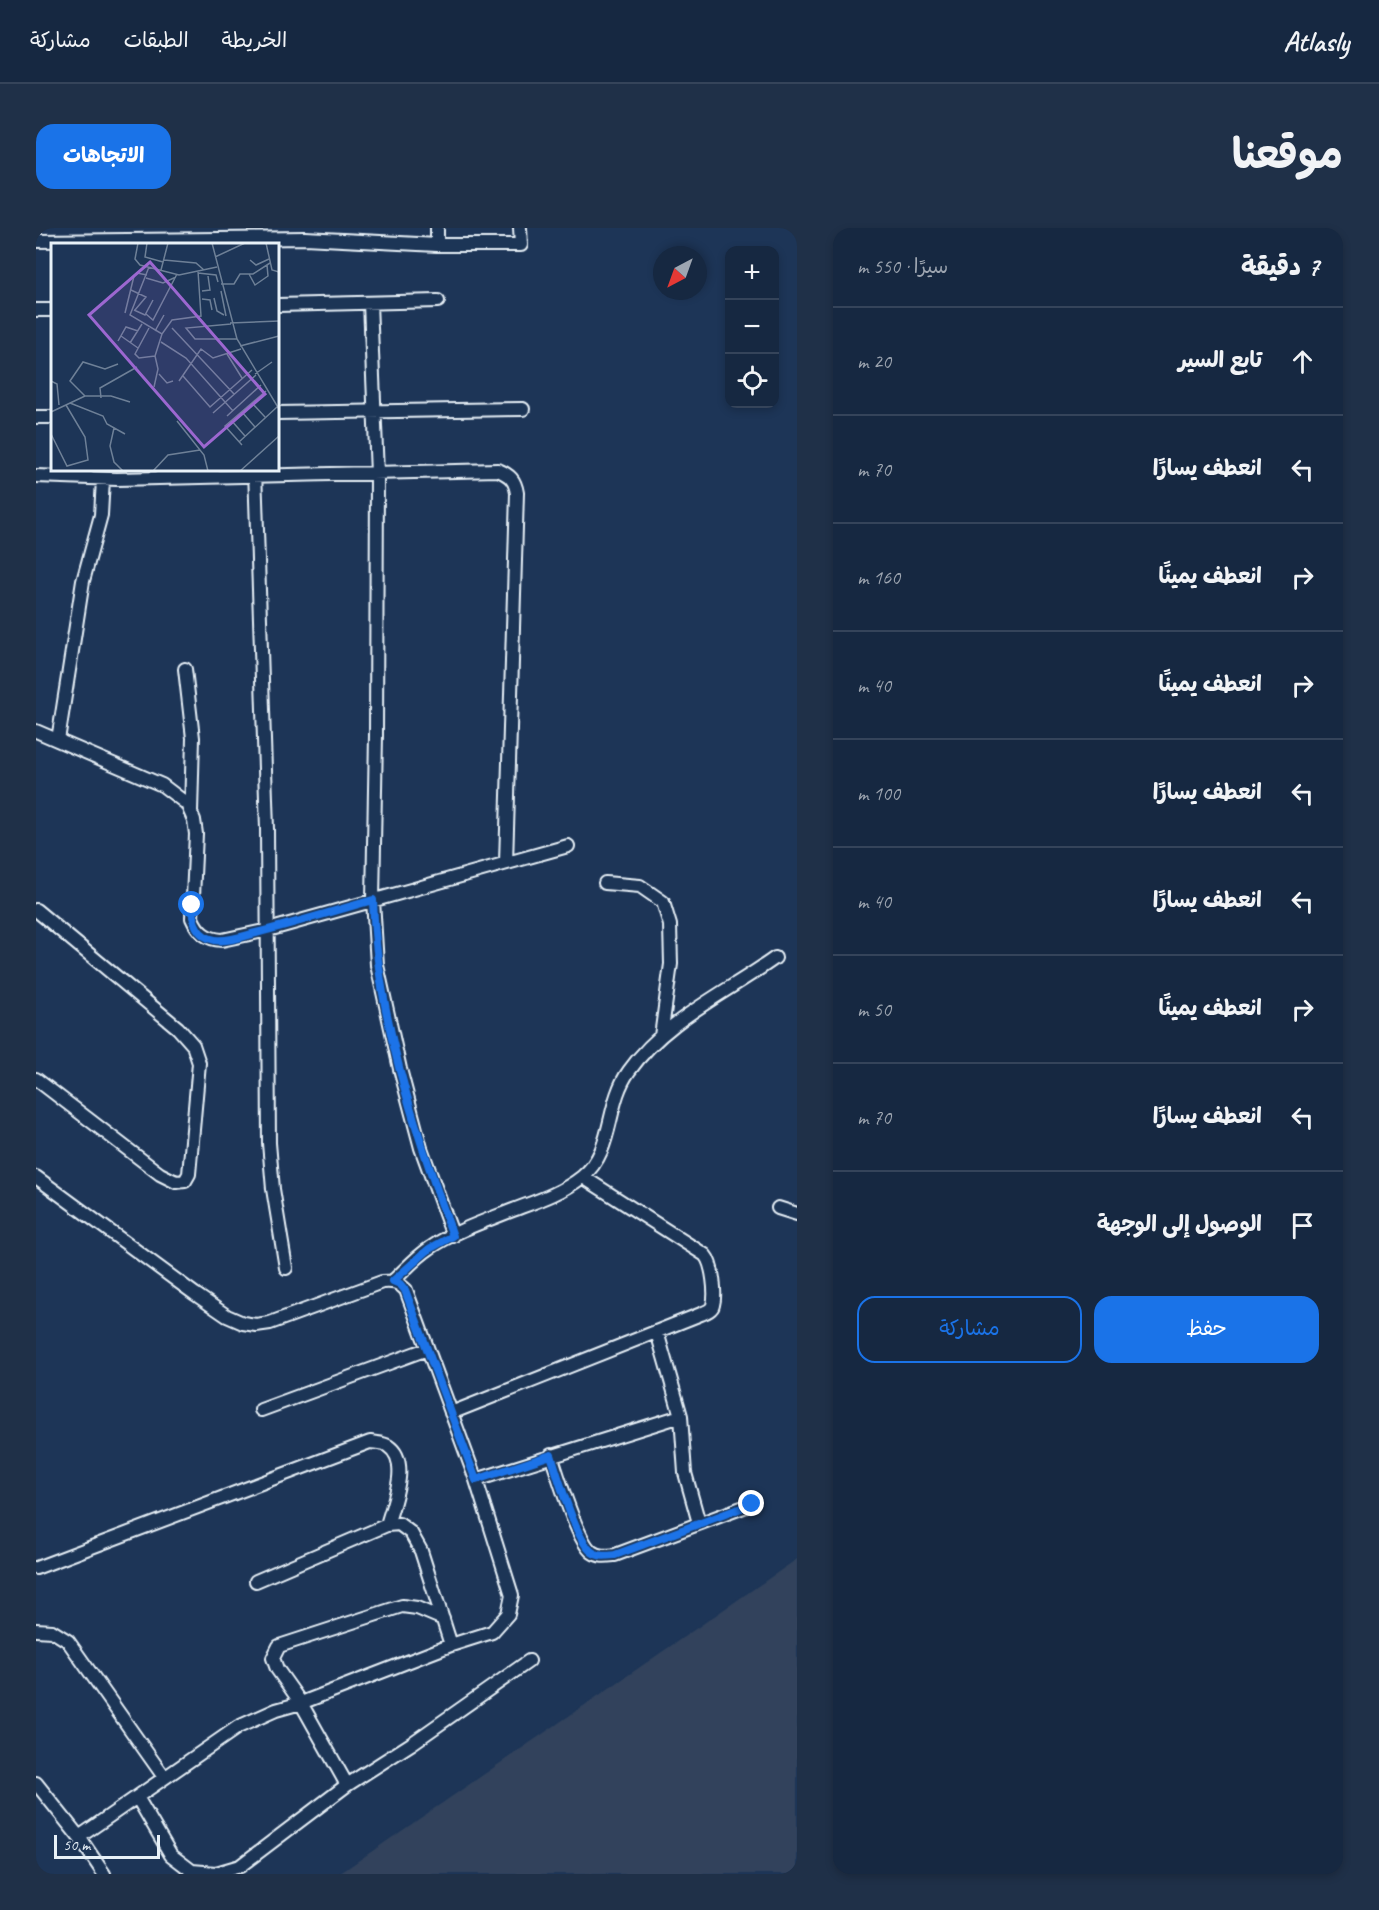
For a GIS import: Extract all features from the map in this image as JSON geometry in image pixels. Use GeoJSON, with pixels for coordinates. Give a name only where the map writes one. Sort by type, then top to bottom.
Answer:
{"type":"FeatureCollection","features":[{"type":"Feature","properties":{"kind":"street"},"geometry":{"type":"LineString","coordinates":[[437,228],[437,244]]}},
{"type":"Feature","properties":{"kind":"street"},"geometry":{"type":"LineString","coordinates":[[36,241],[179,234],[305,233],[437,244],[521,245],[520,228]]}},
{"type":"Feature","properties":{"kind":"street"},"geometry":{"type":"LineString","coordinates":[[279,305],[438,301]]}},
{"type":"Feature","properties":{"kind":"street"},"geometry":{"type":"LineString","coordinates":[[370,303],[377,474],[373,900],[377,965],[400,1070],[421,1148],[453,1236]]}},
{"type":"Feature","properties":{"kind":"street"},"geometry":{"type":"LineString","coordinates":[[279,413],[524,409]]}},
{"type":"Feature","properties":{"kind":"street"},"geometry":{"type":"LineString","coordinates":[[36,476],[103,479],[255,473],[377,474],[498,470],[506,473],[516,484],[506,863]]}},
{"type":"Feature","properties":{"kind":"street"},"geometry":{"type":"LineString","coordinates":[[255,473],[265,757],[269,1143],[273,1189],[286,1268]]}},
{"type":"Feature","properties":{"kind":"street"},"geometry":{"type":"LineString","coordinates":[[58,740],[82,581],[101,515],[103,479]]}},
{"type":"Feature","properties":{"kind":"street"},"geometry":{"type":"LineString","coordinates":[[185,669],[193,738],[191,812],[196,834],[196,873],[192,918],[196,927],[207,937],[222,940],[268,930],[568,846]]}},
{"type":"Feature","properties":{"kind":"street"},"geometry":{"type":"LineString","coordinates":[[36,731],[162,785],[180,798],[191,812]]}},
{"type":"Feature","properties":{"kind":"street"},"geometry":{"type":"LineString","coordinates":[[605,883],[640,886],[663,902],[670,925],[671,963],[661,1036]]}},
{"type":"Feature","properties":{"kind":"street"},"geometry":{"type":"LineString","coordinates":[[36,910],[178,1028],[193,1045],[199,1063],[189,1174],[185,1181],[176,1182],[160,1173],[36,1079]]}},
{"type":"Feature","properties":{"kind":"street"},"geometry":{"type":"LineString","coordinates":[[393,1281],[429,1249],[453,1236],[557,1193],[583,1177],[599,1159],[606,1141],[612,1106],[622,1080],[640,1056],[661,1036],[713,997],[775,958]]}},
{"type":"Feature","properties":{"kind":"street"},"geometry":{"type":"LineString","coordinates":[[36,1177],[195,1294],[227,1316],[243,1323],[256,1325],[270,1323],[382,1282],[393,1281],[400,1284],[405,1290],[476,1480],[512,1595],[508,1614],[492,1632],[451,1645],[301,1703],[276,1710],[238,1727],[78,1837]]}},
{"type":"Feature","properties":{"kind":"street"},"geometry":{"type":"LineString","coordinates":[[451,1413],[709,1311],[713,1306],[712,1267],[705,1255],[583,1177]]}},
{"type":"Feature","properties":{"kind":"street"},"geometry":{"type":"LineString","coordinates":[[778,1208],[797,1214]]}},
{"type":"Feature","properties":{"kind":"street"},"geometry":{"type":"LineString","coordinates":[[657,1332],[681,1416],[684,1473],[699,1523]]}},
{"type":"Feature","properties":{"kind":"street"},"geometry":{"type":"LineString","coordinates":[[261,1410],[427,1349]]}},
{"type":"Feature","properties":{"kind":"street"},"geometry":{"type":"LineString","coordinates":[[476,1480],[681,1416]]}},
{"type":"Feature","properties":{"kind":"street"},"geometry":{"type":"LineString","coordinates":[[36,1568],[370,1442],[387,1444],[396,1454],[401,1468],[387,1525]]}},
{"type":"Feature","properties":{"kind":"street"},"geometry":{"type":"LineString","coordinates":[[551,1455],[580,1538],[590,1551],[603,1557],[615,1555],[752,1504]]}},
{"type":"Feature","properties":{"kind":"street"},"geometry":{"type":"LineString","coordinates":[[256,1581],[387,1525],[399,1524],[411,1533],[421,1551],[451,1645]]}},
{"type":"Feature","properties":{"kind":"street"},"geometry":{"type":"LineString","coordinates":[[347,1785],[301,1703],[277,1669],[273,1658],[279,1646],[402,1606],[417,1608],[443,1619]]}},
{"type":"Feature","properties":{"kind":"street"},"geometry":{"type":"LineString","coordinates":[[36,1630],[52,1631],[68,1641],[164,1777]]}},
{"type":"Feature","properties":{"kind":"street"},"geometry":{"type":"LineString","coordinates":[[137,1797],[171,1855],[192,1871],[216,1873],[240,1866],[347,1785],[411,1744],[529,1662]]}},
{"type":"Feature","properties":{"kind":"street"},"geometry":{"type":"LineString","coordinates":[[36,1783],[104,1874]]}},
{"type":"Feature","properties":{"kind":"shaded area"},"geometry":{"type":"Polygon","coordinates":[[[797,1559],[797,1874],[339,1874],[797,1559]]]}},
{"type":"Feature","properties":{"kind":"route"},"geometry":{"type":"LineString","coordinates":[[192,905],[192,918],[201,933],[214,940],[222,940],[268,930],[373,900],[377,965],[400,1070],[421,1148],[453,1236],[429,1249],[393,1281],[405,1290],[476,1480],[551,1455],[580,1538],[590,1551],[603,1557],[615,1555],[752,1504]]}}]}
